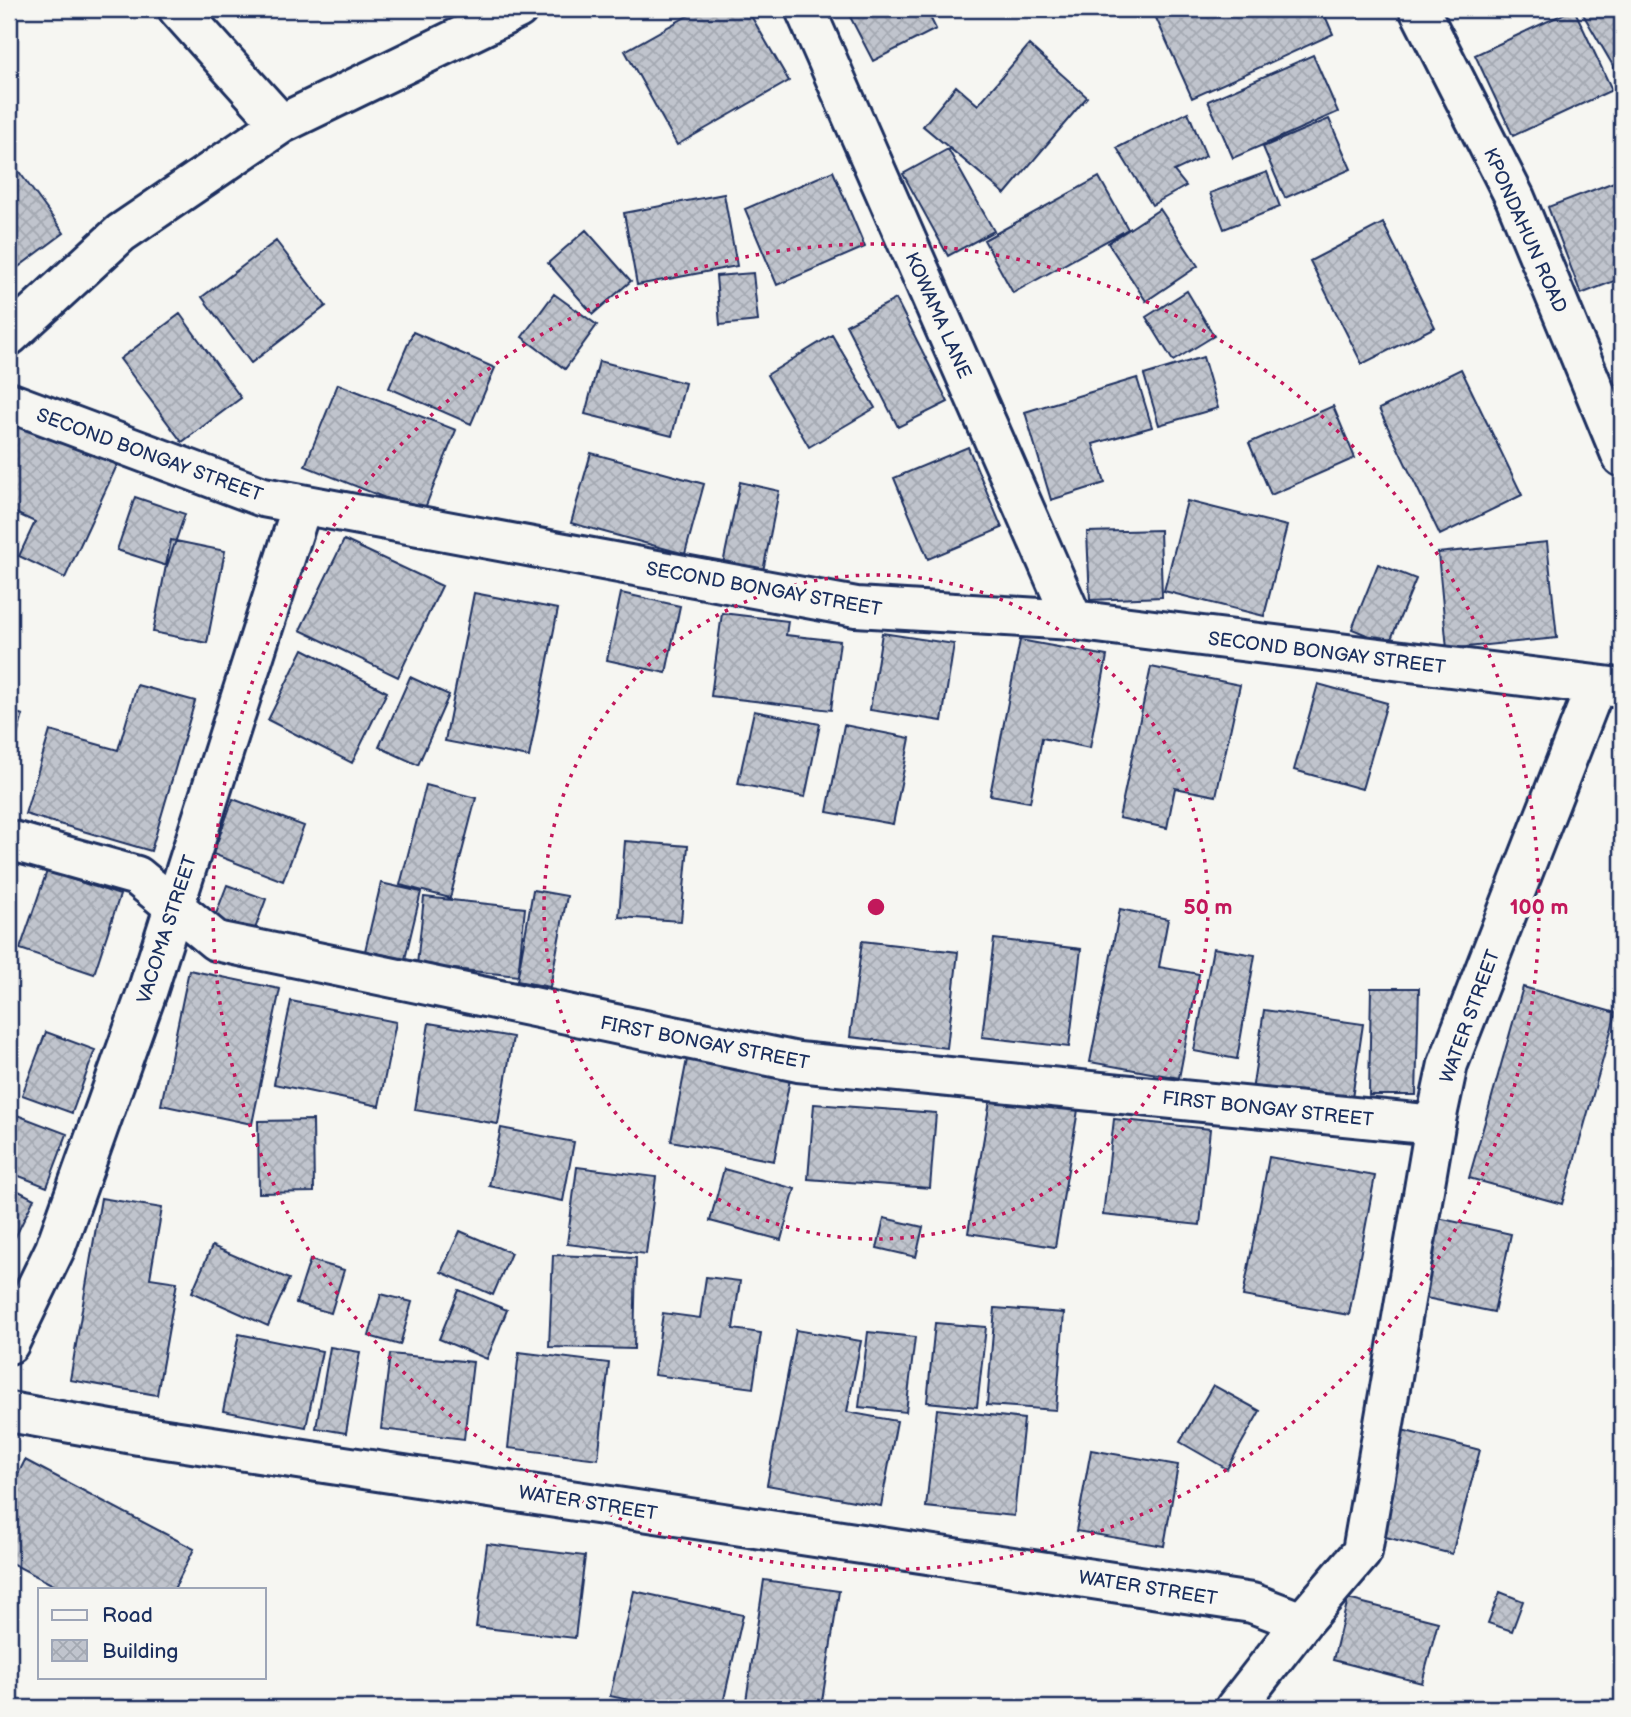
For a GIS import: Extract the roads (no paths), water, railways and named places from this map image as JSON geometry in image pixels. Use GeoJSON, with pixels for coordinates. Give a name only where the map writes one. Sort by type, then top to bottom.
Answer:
{"type":"FeatureCollection","features":[{"type":"Feature","properties":{"kind":"street"},"geometry":{"type":"LineString","coordinates":[[178,9],[281,124]]}},
{"type":"Feature","properties":{"kind":"street"},"geometry":{"type":"LineString","coordinates":[[9,336],[121,233],[281,124],[518,9]]}},
{"type":"Feature","properties":{"kind":"street","name":"KOWAMA LANE"},"geometry":{"type":"LineString","coordinates":[[805,9],[1073,620]]}},
{"type":"Feature","properties":{"kind":"street","name":"KPONDAHUN ROAD"},"geometry":{"type":"LineString","coordinates":[[1419,9],[1515,198],[1622,457]]}},
{"type":"Feature","properties":{"kind":"street","name":"SECOND BONGAY STREET"},"geometry":{"type":"LineString","coordinates":[[9,402],[263,497],[856,607],[1073,620],[1609,686]]}},
{"type":"Feature","properties":{"kind":"street","name":"VACOMA STREET"},"geometry":{"type":"LineString","coordinates":[[9,1344],[55,1249],[148,989],[302,505]]}},
{"type":"Feature","properties":{"kind":"street","name":"WATER STREET"},"geometry":{"type":"LineString","coordinates":[[9,1412],[152,1437],[1252,1603],[1302,1622],[1362,1552],[1435,1125],[1448,1064],[1609,686]]}},
{"type":"Feature","properties":{"kind":"street","name":"FIRST BONGAY STREET"},"geometry":{"type":"LineString","coordinates":[[9,840],[136,876],[216,941],[798,1062],[1435,1125]]}},
{"type":"Feature","properties":{"kind":"street"},"geometry":{"type":"LineString","coordinates":[[1235,1708],[1302,1622]]}}]}
